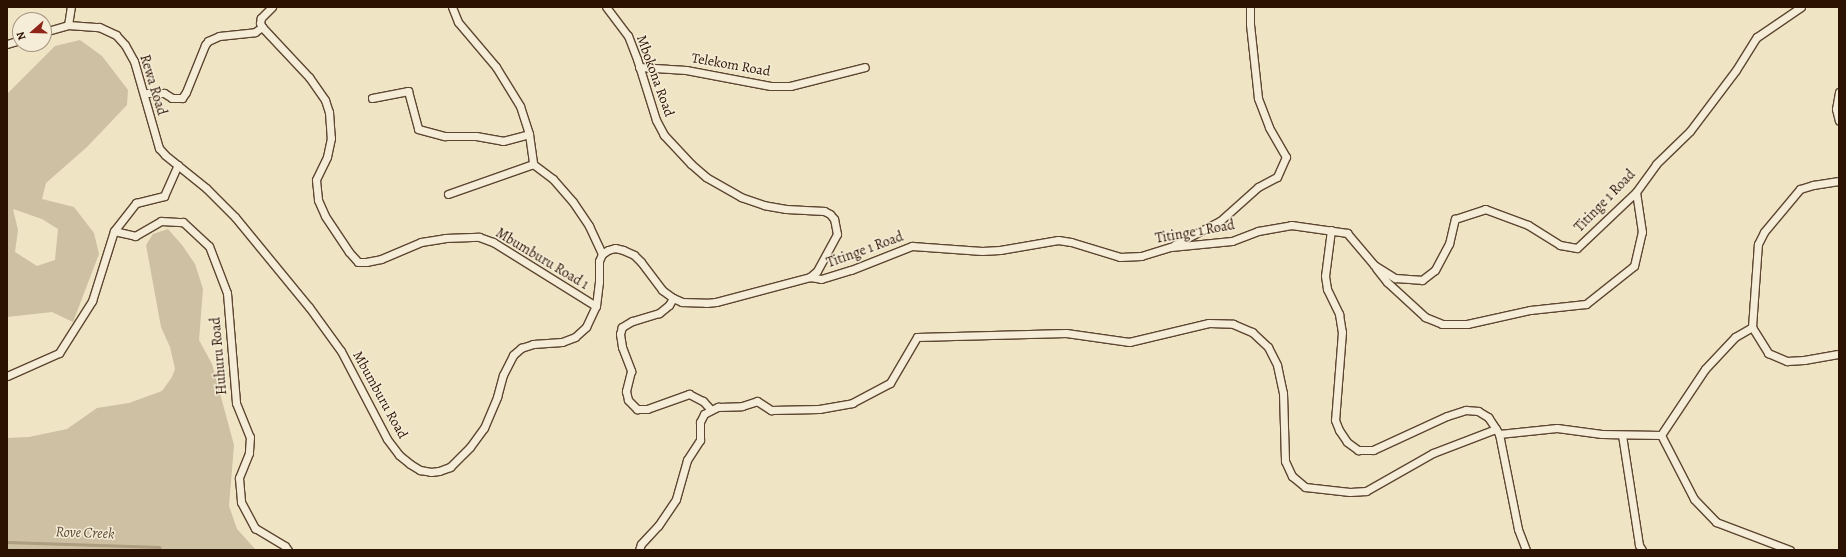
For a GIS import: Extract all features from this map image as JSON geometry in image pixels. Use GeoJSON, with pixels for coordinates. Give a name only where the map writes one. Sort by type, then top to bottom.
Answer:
{"type":"FeatureCollection","features":[{"type":"Feature","properties":{"kind":"street"},"geometry":{"type":"LineString","coordinates":[[68,25],[71,7]]}},
{"type":"Feature","properties":{"kind":"street"},"geometry":{"type":"LineString","coordinates":[[144,93],[164,93],[172,98],[182,98],[208,40],[220,36],[255,32],[262,27],[260,23],[261,18],[272,7]]}},
{"type":"Feature","properties":{"kind":"street"},"geometry":{"type":"LineString","coordinates":[[452,7],[458,22],[496,67],[520,106],[529,134],[533,164],[553,179],[573,202],[590,226],[602,254],[615,248],[624,250],[634,255],[662,290],[674,298],[694,304],[716,302],[810,277]]}},
{"type":"Feature","properties":{"kind":"street","name":"Mbokona Road"},"geometry":{"type":"LineString","coordinates":[[606,7],[628,36],[656,120],[664,135],[681,154],[706,176],[741,197],[764,205],[786,209],[824,211],[830,214],[834,219],[837,234],[817,271],[810,277]]}},
{"type":"Feature","properties":{"kind":"street"},"geometry":{"type":"LineString","coordinates":[[1171,247],[1220,221],[1258,187],[1277,177],[1286,157],[1269,127],[1258,98],[1250,24],[1250,7]]}},
{"type":"Feature","properties":{"kind":"street","name":"Titinge 1 Road"},"geometry":{"type":"LineString","coordinates":[[810,277],[821,280],[912,246],[982,252],[1058,240],[1071,242],[1120,257],[1141,256],[1171,247],[1232,241],[1258,231],[1292,225],[1346,233],[1374,265],[1395,278],[1422,280],[1435,270],[1449,244],[1455,219],[1486,209],[1528,225],[1560,245],[1576,248],[1636,192],[1656,164],[1694,126],[1736,70],[1757,37],[1801,7]]}},
{"type":"Feature","properties":{"kind":"street","name":"Rewa Road"},"geometry":{"type":"LineString","coordinates":[[52,30],[68,25],[99,27],[116,35],[125,45],[134,61],[144,93],[154,136],[159,148],[178,165]]}},
{"type":"Feature","properties":{"kind":"street","name":"Mbumburu Road 1"},"geometry":{"type":"LineString","coordinates":[[262,27],[309,77],[325,100],[329,112],[331,138],[327,157],[316,180],[318,200],[333,228],[349,252],[358,262],[381,259],[421,242],[445,238],[479,238],[493,242],[596,306]]}},
{"type":"Feature","properties":{"kind":"street","name":"Telekom Road"},"geometry":{"type":"LineString","coordinates":[[639,67],[686,70],[771,86],[790,86],[864,67]]}},
{"type":"Feature","properties":{"kind":"street"},"geometry":{"type":"LineString","coordinates":[[372,98],[408,91],[418,129],[445,136],[476,136],[502,141],[529,134]]}},
{"type":"Feature","properties":{"kind":"street"},"geometry":{"type":"LineString","coordinates":[[1839,92],[1836,109],[1839,121]]}},
{"type":"Feature","properties":{"kind":"street"},"geometry":{"type":"LineString","coordinates":[[448,194],[533,164]]}},
{"type":"Feature","properties":{"kind":"street"},"geometry":{"type":"LineString","coordinates":[[7,376],[59,353],[92,301],[114,231],[136,202],[164,196],[178,165]]}},
{"type":"Feature","properties":{"kind":"street","name":"Mbumburu Road"},"geometry":{"type":"LineString","coordinates":[[178,165],[206,188],[235,216],[309,307],[341,351],[387,439],[399,455],[420,470],[431,472],[450,467],[470,447],[484,428],[497,397],[503,375],[513,355],[521,348],[533,344],[562,342],[575,337],[586,328],[596,306],[599,282],[598,265],[602,254]]}},
{"type":"Feature","properties":{"kind":"street"},"geometry":{"type":"LineString","coordinates":[[1839,181],[1813,185],[1800,189],[1764,232],[1758,244],[1752,327],[1768,353],[1787,361],[1804,360],[1839,354]]}},
{"type":"Feature","properties":{"kind":"street"},"geometry":{"type":"LineString","coordinates":[[1374,265],[1387,282],[1425,317],[1442,324],[1467,324],[1530,310],[1586,304],[1614,280],[1634,266],[1642,232],[1636,192]]}},
{"type":"Feature","properties":{"kind":"street","name":"Huhuru Road"},"geometry":{"type":"LineString","coordinates":[[114,231],[135,236],[161,221],[183,222],[208,246],[227,293],[236,403],[250,437],[249,453],[239,478],[241,502],[255,528],[286,546],[288,550]]}},
{"type":"Feature","properties":{"kind":"street"},"geometry":{"type":"LineString","coordinates":[[1330,230],[1325,276],[1327,289],[1340,314],[1342,332],[1335,420],[1339,430],[1347,442],[1358,450],[1372,450],[1448,416],[1466,410],[1478,410],[1488,417],[1497,431],[1518,529],[1526,550]]}},
{"type":"Feature","properties":{"kind":"street"},"geometry":{"type":"LineString","coordinates":[[674,298],[659,313],[632,321],[622,327],[620,334],[622,347],[631,371],[626,391],[628,400],[637,409],[646,409],[689,394],[703,401],[710,410]]}},
{"type":"Feature","properties":{"kind":"street"},"geometry":{"type":"LineString","coordinates":[[639,550],[641,544],[658,526],[676,499],[687,460],[700,440],[700,422],[704,414],[718,406],[742,406],[757,401],[771,410],[819,408],[852,403],[890,383],[917,337],[1066,333],[1129,342],[1209,322],[1233,324],[1252,332],[1268,347],[1277,364],[1283,393],[1285,461],[1292,476],[1305,487],[1350,492],[1366,491],[1432,453],[1497,431],[1557,428],[1602,434],[1661,435]]}},
{"type":"Feature","properties":{"kind":"street"},"geometry":{"type":"LineString","coordinates":[[1661,435],[1705,369],[1735,337],[1752,327]]}},
{"type":"Feature","properties":{"kind":"street"},"geometry":{"type":"LineString","coordinates":[[1622,434],[1639,545],[1642,550]]}},
{"type":"Feature","properties":{"kind":"street"},"geometry":{"type":"LineString","coordinates":[[1661,435],[1694,499],[1716,522],[1790,550]]}},
{"type":"Feature","properties":{"kind":"shaded area"},"geometry":{"type":"Polygon","coordinates":[[[80,40],[102,56],[128,90],[127,105],[87,147],[46,183],[42,199],[74,207],[94,233],[99,254],[73,322],[52,312],[7,317],[7,94],[49,52],[52,52],[52,49],[55,46],[80,40]],[[13,209],[18,230],[15,252],[37,266],[55,260],[58,229],[42,219],[13,209]]]}},
{"type":"Feature","properties":{"kind":"shaded area"},"geometry":{"type":"Polygon","coordinates":[[[168,229],[182,245],[195,264],[203,289],[199,340],[212,364],[234,445],[229,506],[237,529],[256,550],[7,550],[7,438],[29,437],[67,429],[97,408],[129,403],[162,391],[172,377],[175,369],[170,347],[161,327],[146,245],[153,234],[168,229]]]}},
{"type":"Feature","properties":{"kind":"waterway","name":"Rove Creek"},"geometry":{"type":"LineString","coordinates":[[7,542],[159,547],[161,550]]}}]}
